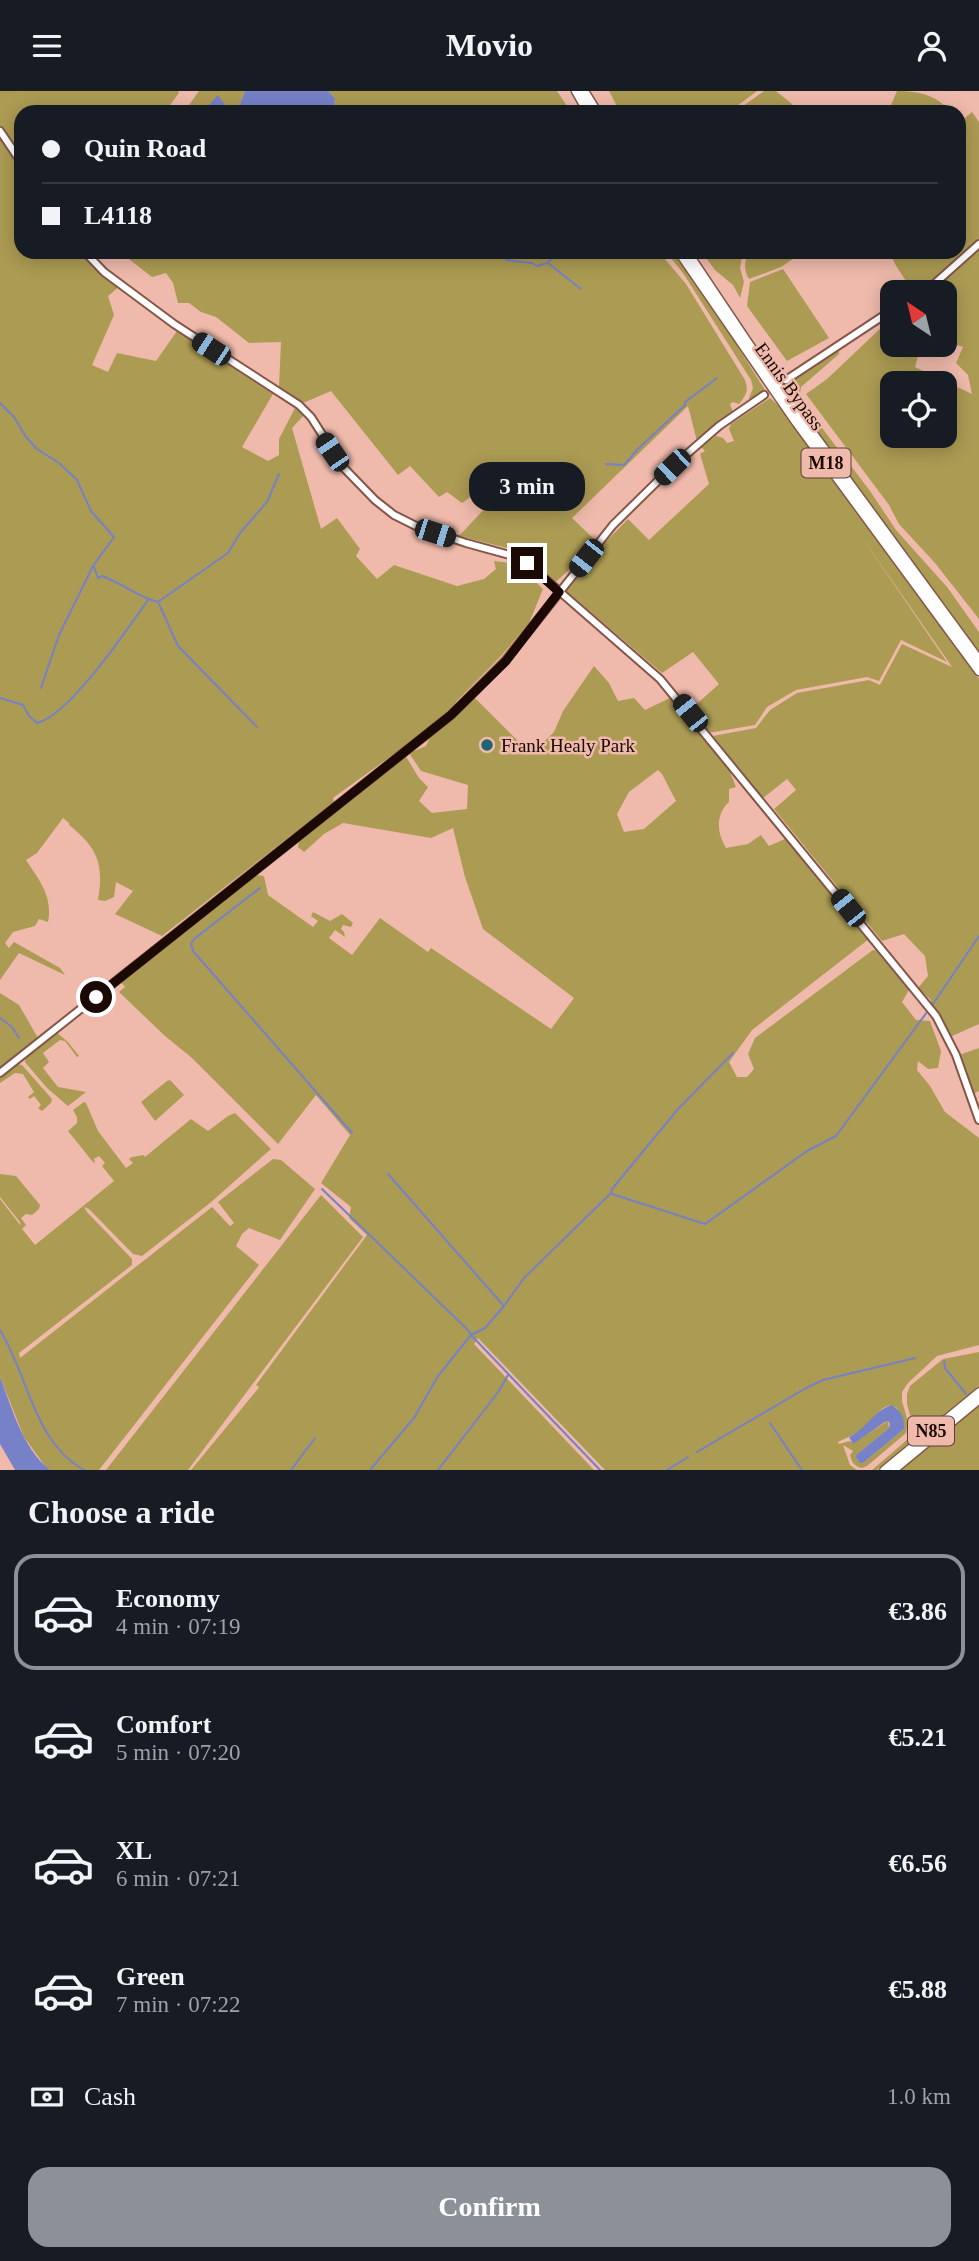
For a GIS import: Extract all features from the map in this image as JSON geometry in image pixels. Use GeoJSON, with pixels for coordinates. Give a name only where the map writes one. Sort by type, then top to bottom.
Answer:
{"type":"FeatureCollection","features":[{"type":"Feature","properties":{"kind":"highway","name":"Ennis Bypass"},"geometry":{"type":"LineString","coordinates":[[684,259],[796,422],[979,671]]}},
{"type":"Feature","properties":{"kind":"highway","name":"Ennis Bypass"},"geometry":{"type":"LineString","coordinates":[[692,259],[762,364],[979,660]]}},
{"type":"Feature","properties":{"kind":"main road","name":"N85"},"geometry":{"type":"LineString","coordinates":[[884,1470],[979,1392]]}},
{"type":"Feature","properties":{"kind":"main road","name":"N85"},"geometry":{"type":"LineString","coordinates":[[894,1470],[979,1400]]}},
{"type":"Feature","properties":{"kind":"street"},"geometry":{"type":"LineString","coordinates":[[0,131],[14,152]]}},
{"type":"Feature","properties":{"kind":"street"},"geometry":{"type":"LineString","coordinates":[[92,259],[104,272],[174,324],[299,405],[311,417],[343,467],[394,515],[435,533],[521,559],[652,672],[673,693],[716,749],[920,994],[936,1016],[957,1055],[979,1120]]}},
{"type":"Feature","properties":{"kind":"street"},"geometry":{"type":"LineString","coordinates":[[939,280],[962,259]]}},
{"type":"Feature","properties":{"kind":"street"},"geometry":{"type":"LineString","coordinates":[[786,380],[880,318]]}},
{"type":"Feature","properties":{"kind":"street"},"geometry":{"type":"LineString","coordinates":[[0,1073],[451,715],[506,661],[612,525],[719,426],[764,395]]}},
{"type":"Feature","properties":{"kind":"shaded area"},"geometry":{"type":"Polygon","coordinates":[[[0,91],[178,91],[170,105],[14,105],[14,259],[85,259],[120,286],[108,296],[114,315],[92,365],[108,372],[117,353],[156,361],[177,331],[273,394],[242,447],[268,461],[279,455],[279,439],[295,408],[304,415],[292,428],[321,529],[337,518],[360,549],[356,556],[377,579],[394,565],[457,586],[484,579],[496,569],[494,561],[517,564],[543,589],[529,623],[455,706],[333,798],[334,802],[162,936],[115,914],[133,891],[116,882],[114,897],[105,901],[98,900],[100,876],[97,858],[87,841],[63,818],[37,853],[26,860],[47,896],[48,922],[39,919],[35,926],[13,932],[5,943],[9,948],[14,942],[60,968],[65,975],[19,953],[0,980],[0,91]]]}},
{"type":"Feature","properties":{"kind":"shaded area"},"geometry":{"type":"Polygon","coordinates":[[[199,91],[245,91],[240,105],[189,105],[199,91]]]}},
{"type":"Feature","properties":{"kind":"shaded area"},"geometry":{"type":"Polygon","coordinates":[[[328,91],[557,91],[566,105],[334,105],[335,98],[328,91]]]}},
{"type":"Feature","properties":{"kind":"shaded area"},"geometry":{"type":"Polygon","coordinates":[[[609,91],[757,91],[738,105],[616,105],[609,91]]]}},
{"type":"Feature","properties":{"kind":"shaded area"},"geometry":{"type":"Polygon","coordinates":[[[764,91],[776,91],[792,105],[745,105],[764,91]]]}},
{"type":"Feature","properties":{"kind":"shaded area"},"geometry":{"type":"Polygon","coordinates":[[[897,91],[927,95],[943,105],[891,105],[897,91]]]}},
{"type":"Feature","properties":{"kind":"shaded area"},"geometry":{"type":"Polygon","coordinates":[[[972,112],[979,122],[979,239],[966,250],[966,117],[972,112]]]}},
{"type":"Feature","properties":{"kind":"shaded area"},"geometry":{"type":"Polygon","coordinates":[[[979,246],[979,619],[935,563],[899,524],[889,505],[806,394],[827,379],[880,329],[880,357],[918,357],[915,367],[923,371],[880,371],[880,448],[957,448],[957,387],[972,394],[968,375],[956,363],[963,347],[957,345],[957,280],[940,280],[979,246]]]}},
{"type":"Feature","properties":{"kind":"shaded area"},"geometry":{"type":"Polygon","coordinates":[[[129,259],[665,259],[686,284],[745,380],[746,393],[739,404],[730,404],[733,412],[697,441],[688,406],[572,518],[596,541],[576,564],[552,585],[529,560],[515,550],[459,536],[489,504],[476,493],[462,503],[447,492],[439,497],[410,466],[398,475],[331,391],[303,403],[279,387],[281,342],[249,343],[216,317],[201,312],[189,303],[178,303],[173,283],[166,273],[152,277],[129,259]]]}},
{"type":"Feature","properties":{"kind":"shaded area"},"geometry":{"type":"Polygon","coordinates":[[[672,259],[682,259],[765,390],[750,401],[753,388],[751,380],[672,259]]]}},
{"type":"Feature","properties":{"kind":"shaded area"},"geometry":{"type":"Polygon","coordinates":[[[707,259],[742,259],[740,268],[744,282],[740,298],[733,285],[715,270],[707,259]]]}},
{"type":"Feature","properties":{"kind":"shaded area"},"geometry":{"type":"Polygon","coordinates":[[[746,259],[793,259],[781,267],[749,279],[745,265],[746,259]]]}},
{"type":"Feature","properties":{"kind":"shaded area"},"geometry":{"type":"Polygon","coordinates":[[[893,259],[956,259],[932,280],[905,280],[893,259]]]}},
{"type":"Feature","properties":{"kind":"shaded area"},"geometry":{"type":"Polygon","coordinates":[[[783,269],[829,338],[787,361],[747,306],[750,282],[783,269]]]}},
{"type":"Feature","properties":{"kind":"shaded area"},"geometry":{"type":"Polygon","coordinates":[[[839,349],[839,354],[801,387],[803,403],[896,530],[947,587],[979,632],[979,652],[784,386],[839,349]]]}},
{"type":"Feature","properties":{"kind":"shaded area"},"geometry":{"type":"Polygon","coordinates":[[[770,398],[779,406],[979,679],[979,1024],[950,1037],[930,1003],[931,1000],[918,988],[928,976],[925,956],[904,934],[882,941],[774,809],[796,790],[787,779],[763,798],[713,736],[756,728],[770,710],[797,693],[869,680],[880,685],[902,644],[952,667],[859,533],[947,662],[901,640],[879,681],[867,677],[796,690],[767,707],[755,725],[708,733],[690,710],[719,684],[693,652],[662,673],[565,590],[590,558],[628,519],[649,540],[709,484],[700,454],[705,451],[701,447],[716,436],[727,443],[734,441],[729,429],[731,424],[770,398]]]}},
{"type":"Feature","properties":{"kind":"shaded area"},"geometry":{"type":"Polygon","coordinates":[[[594,666],[609,683],[618,701],[634,698],[645,710],[672,697],[728,767],[736,787],[729,789],[729,802],[721,813],[719,824],[726,848],[748,844],[761,835],[769,846],[787,838],[869,939],[752,1030],[729,1062],[737,1077],[747,1077],[754,1069],[748,1054],[755,1038],[873,950],[880,951],[909,990],[902,1002],[916,1020],[930,1021],[941,1051],[938,1068],[928,1069],[918,1061],[917,1070],[945,1112],[979,1138],[979,1345],[937,1356],[908,1383],[902,1392],[908,1422],[906,1433],[867,1466],[862,1468],[855,1465],[850,1455],[853,1451],[843,1445],[850,1465],[857,1470],[605,1470],[478,1338],[474,1344],[594,1470],[191,1470],[257,1390],[259,1387],[256,1385],[367,1235],[349,1218],[351,1207],[321,1183],[350,1135],[316,1095],[278,1144],[192,1058],[119,992],[125,987],[120,981],[257,875],[264,876],[268,895],[313,927],[318,921],[311,916],[313,912],[330,921],[342,914],[353,923],[351,927],[343,925],[341,929],[345,937],[335,930],[329,938],[352,955],[380,918],[428,952],[431,948],[551,1029],[574,998],[483,929],[465,877],[453,828],[431,838],[343,823],[324,834],[304,852],[298,847],[299,839],[405,755],[428,787],[419,801],[432,813],[467,809],[468,785],[421,771],[409,753],[426,746],[432,733],[474,697],[531,754],[554,732],[563,711],[594,666]],[[658,770],[629,792],[617,814],[624,832],[644,829],[676,801],[658,770]],[[890,1405],[883,1408],[859,1432],[838,1442],[853,1443],[888,1421],[889,1428],[855,1456],[860,1463],[904,1429],[897,1408],[890,1405]]]}},
{"type":"Feature","properties":{"kind":"shaded area"},"geometry":{"type":"Polygon","coordinates":[[[0,993],[19,1005],[38,1038],[0,1069],[0,993]]]}},
{"type":"Feature","properties":{"kind":"shaded area"},"geometry":{"type":"Polygon","coordinates":[[[56,1032],[68,1042],[79,1056],[77,1057],[65,1041],[60,1040],[43,1053],[49,1062],[43,1068],[58,1087],[86,1092],[68,1106],[47,1088],[25,1062],[26,1055],[56,1032]]]}},
{"type":"Feature","properties":{"kind":"shaded area"},"geometry":{"type":"Polygon","coordinates":[[[979,1048],[979,1091],[973,1094],[959,1055],[979,1048]]]}},
{"type":"Feature","properties":{"kind":"shaded area"},"geometry":{"type":"Polygon","coordinates":[[[16,1064],[22,1065],[52,1099],[42,1111],[38,1108],[41,1105],[34,1096],[30,1099],[28,1097],[34,1092],[23,1074],[15,1073],[0,1083],[0,1076],[16,1064]]]}},
{"type":"Feature","properties":{"kind":"shaded area"},"geometry":{"type":"Polygon","coordinates":[[[170,1080],[184,1095],[155,1121],[141,1102],[170,1080]]]}},
{"type":"Feature","properties":{"kind":"shaded area"},"geometry":{"type":"Polygon","coordinates":[[[84,1102],[98,1131],[126,1168],[133,1163],[129,1159],[144,1155],[145,1157],[191,1119],[208,1131],[235,1113],[271,1149],[210,1203],[142,1256],[133,1254],[84,1207],[132,1259],[132,1265],[19,1353],[20,1358],[212,1207],[230,1226],[234,1223],[218,1202],[273,1159],[281,1160],[315,1189],[280,1240],[249,1228],[242,1234],[236,1246],[259,1265],[99,1470],[50,1470],[24,1437],[0,1377],[0,1199],[21,1226],[0,1197],[0,1174],[16,1176],[40,1205],[32,1215],[26,1214],[21,1218],[26,1225],[22,1229],[35,1245],[114,1181],[102,1166],[105,1163],[99,1156],[94,1159],[95,1163],[93,1162],[68,1131],[77,1123],[73,1110],[84,1102]]]}},
{"type":"Feature","properties":{"kind":"shaded area"},"geometry":{"type":"Polygon","coordinates":[[[321,1195],[363,1237],[188,1470],[106,1470],[321,1195]]]}},
{"type":"Feature","properties":{"kind":"shaded area"},"geometry":{"type":"Polygon","coordinates":[[[979,1352],[979,1386],[877,1470],[872,1470],[915,1433],[907,1404],[910,1386],[943,1359],[979,1352]]]}},
{"type":"Feature","properties":{"kind":"shaded area"},"geometry":{"type":"Polygon","coordinates":[[[979,1405],[979,1470],[900,1470],[979,1405]]]}},
{"type":"Feature","properties":{"kind":"water"},"geometry":{"type":"Polygon","coordinates":[[[245,91],[328,91],[335,98],[334,105],[240,105],[245,91]]]}},
{"type":"Feature","properties":{"kind":"water"},"geometry":{"type":"Polygon","coordinates":[[[218,95],[225,105],[209,105],[218,95]]]}},
{"type":"Feature","properties":{"kind":"water"},"geometry":{"type":"Polygon","coordinates":[[[0,1377],[25,1440],[50,1470],[15,1470],[0,1444],[0,1377]]]}},
{"type":"Feature","properties":{"kind":"water"},"geometry":{"type":"Polygon","coordinates":[[[891,1405],[902,1415],[904,1429],[860,1463],[855,1456],[889,1428],[890,1424],[885,1422],[853,1444],[849,1437],[891,1405]]]}},
{"type":"Feature","properties":{"kind":"waterway"},"geometry":{"type":"LineString","coordinates":[[506,260],[537,266],[552,259]]}},
{"type":"Feature","properties":{"kind":"waterway"},"geometry":{"type":"LineString","coordinates":[[548,263],[581,289]]}},
{"type":"Feature","properties":{"kind":"waterway"},"geometry":{"type":"LineString","coordinates":[[606,464],[624,465],[685,402],[717,378]]}},
{"type":"Feature","properties":{"kind":"waterway"},"geometry":{"type":"LineString","coordinates":[[0,403],[14,417],[37,449],[59,463],[77,480],[91,511],[114,537],[93,566],[59,635],[41,688]]}},
{"type":"Feature","properties":{"kind":"waterway"},"geometry":{"type":"LineString","coordinates":[[94,567],[98,578],[102,576],[158,602],[228,553],[240,533],[267,502],[279,474]]}},
{"type":"Feature","properties":{"kind":"waterway"},"geometry":{"type":"LineString","coordinates":[[0,698],[23,705],[37,723],[50,717],[65,705],[97,669],[148,600]]}},
{"type":"Feature","properties":{"kind":"waterway"},"geometry":{"type":"LineString","coordinates":[[159,604],[178,646],[257,727]]}},
{"type":"Feature","properties":{"kind":"waterway"},"geometry":{"type":"LineString","coordinates":[[260,888],[194,939],[191,944],[193,951],[352,1133]]}},
{"type":"Feature","properties":{"kind":"waterway"},"geometry":{"type":"LineString","coordinates":[[933,1004],[979,936]]}},
{"type":"Feature","properties":{"kind":"waterway"},"geometry":{"type":"LineString","coordinates":[[612,1194],[705,1224],[807,1151],[836,1136],[927,1012]]}},
{"type":"Feature","properties":{"kind":"waterway"},"geometry":{"type":"LineString","coordinates":[[0,1018],[12,1027],[19,1038]]}},
{"type":"Feature","properties":{"kind":"waterway"},"geometry":{"type":"LineString","coordinates":[[370,1470],[414,1418],[438,1376],[471,1335],[485,1328],[524,1278],[611,1193],[678,1109],[733,1053]]}},
{"type":"Feature","properties":{"kind":"waterway"},"geometry":{"type":"LineString","coordinates":[[388,1174],[503,1305]]}},
{"type":"Feature","properties":{"kind":"waterway"},"geometry":{"type":"LineString","coordinates":[[322,1189],[469,1331],[600,1470]]}},
{"type":"Feature","properties":{"kind":"waterway"},"geometry":{"type":"LineString","coordinates":[[0,1330],[53,1443],[67,1458],[84,1470]]}},
{"type":"Feature","properties":{"kind":"waterway"},"geometry":{"type":"LineString","coordinates":[[697,1452],[823,1380],[915,1358]]}},
{"type":"Feature","properties":{"kind":"waterway"},"geometry":{"type":"LineString","coordinates":[[944,1361],[945,1368],[966,1394]]}},
{"type":"Feature","properties":{"kind":"waterway"},"geometry":{"type":"LineString","coordinates":[[438,1470],[499,1391],[508,1375]]}},
{"type":"Feature","properties":{"kind":"waterway"},"geometry":{"type":"LineString","coordinates":[[770,1423],[802,1470]]}},
{"type":"Feature","properties":{"kind":"waterway"},"geometry":{"type":"LineString","coordinates":[[291,1470],[315,1438]]}},
{"type":"Feature","properties":{"kind":"waterway"},"geometry":{"type":"LineString","coordinates":[[667,1470],[688,1457]]}},
{"type":"Feature","properties":{"kind":"tunnel"},"geometry":{"type":"LineString","coordinates":[[764,395],[786,380]]}},
{"type":"Feature","properties":{"kind":"place","name":"Frank Healy Park"},"geometry":{"type":"Point","coordinates":[487,745]}},
{"type":"Feature","properties":{"kind":"route"},"geometry":{"type":"LineString","coordinates":[[96,997],[421,740],[451,715],[506,661],[559,592],[527,563]]}}]}
